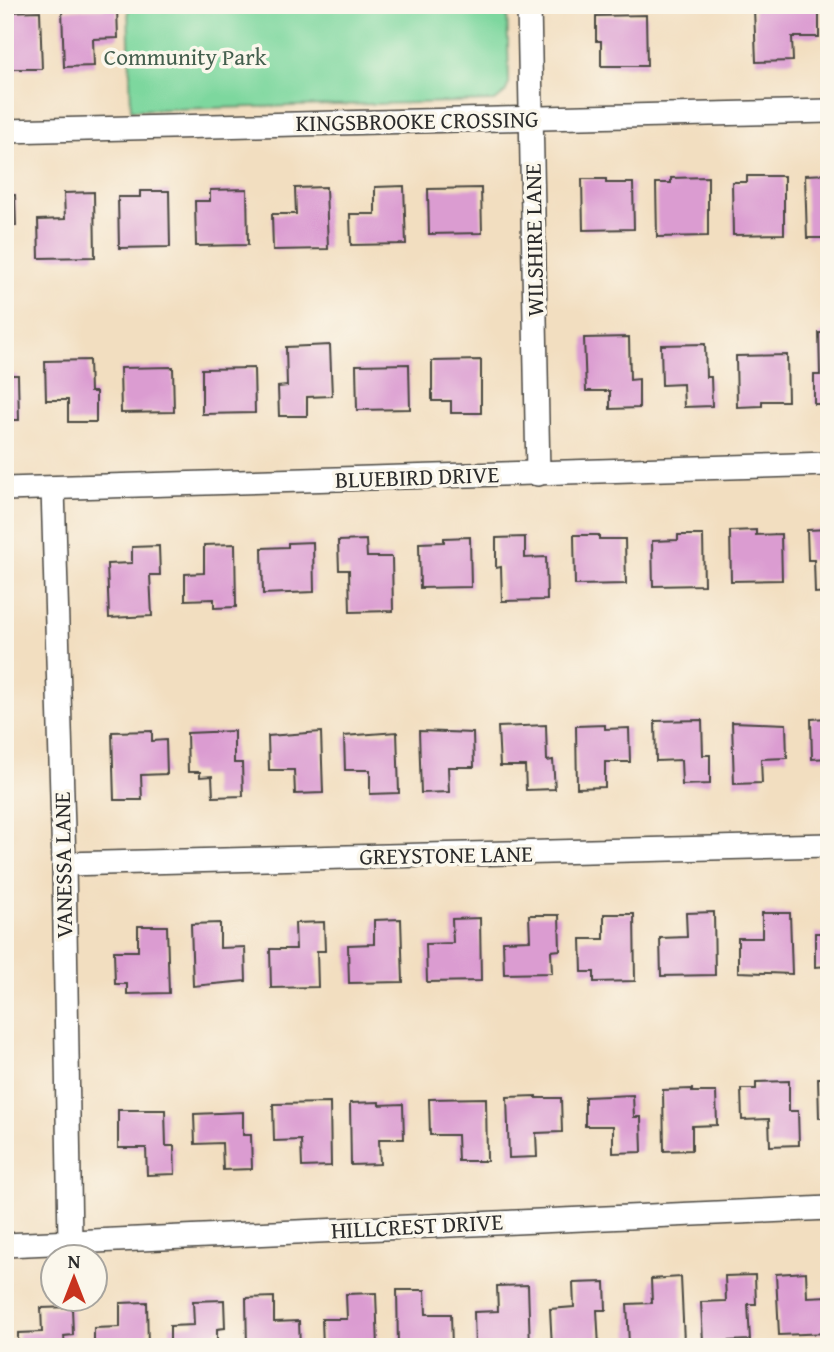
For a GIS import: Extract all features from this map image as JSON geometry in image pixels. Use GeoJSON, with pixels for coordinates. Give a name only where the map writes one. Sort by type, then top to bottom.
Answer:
{"type":"FeatureCollection","features":[{"type":"Feature","properties":{"kind":"street","name":"WILSHIRE LANE"},"geometry":{"type":"LineString","coordinates":[[529,5],[538,474]]}},
{"type":"Feature","properties":{"kind":"street","name":"KINGSBROOKE CROSSING"},"geometry":{"type":"LineString","coordinates":[[5,131],[829,110]]}},
{"type":"Feature","properties":{"kind":"street","name":"BLUEBIRD DRIVE"},"geometry":{"type":"LineString","coordinates":[[5,489],[829,464]]}},
{"type":"Feature","properties":{"kind":"street","name":"VANESSA LANE"},"geometry":{"type":"LineString","coordinates":[[53,488],[64,864],[70,1242]]}},
{"type":"Feature","properties":{"kind":"street","name":"GREYSTONE LANE"},"geometry":{"type":"LineString","coordinates":[[64,864],[829,845]]}},
{"type":"Feature","properties":{"kind":"street","name":"HILLCREST DRIVE"},"geometry":{"type":"LineString","coordinates":[[5,1245],[829,1208]]}},
{"type":"Feature","properties":{"kind":"green space","name":"Community Park"},"geometry":{"type":"Polygon","coordinates":[[[128,5],[507,5],[509,83],[505,93],[495,101],[131,110],[128,5]]]}},
{"type":"Feature","properties":{"kind":"building"},"geometry":{"type":"Polygon","coordinates":[[[819,6],[819,37],[792,37],[793,61],[756,62],[754,8],[819,6]]]}},
{"type":"Feature","properties":{"kind":"building"},"geometry":{"type":"Polygon","coordinates":[[[117,8],[118,38],[93,39],[94,66],[64,67],[62,10],[117,8]]]}},
{"type":"Feature","properties":{"kind":"building"},"geometry":{"type":"Polygon","coordinates":[[[40,11],[42,69],[5,69],[5,12],[40,11]]]}},
{"type":"Feature","properties":{"kind":"building"},"geometry":{"type":"Polygon","coordinates":[[[646,15],[647,66],[601,66],[601,41],[596,41],[596,16],[646,15]]]}},
{"type":"Feature","properties":{"kind":"building"},"geometry":{"type":"Polygon","coordinates":[[[829,174],[829,238],[807,238],[805,175],[829,174]]]}},
{"type":"Feature","properties":{"kind":"building"},"geometry":{"type":"Polygon","coordinates":[[[747,176],[784,176],[784,234],[733,235],[732,182],[747,182],[747,176]]]}},
{"type":"Feature","properties":{"kind":"building"},"geometry":{"type":"Polygon","coordinates":[[[708,177],[708,236],[657,237],[656,183],[671,183],[671,178],[708,177]]]}},
{"type":"Feature","properties":{"kind":"building"},"geometry":{"type":"Polygon","coordinates":[[[582,179],[606,179],[606,183],[633,183],[634,229],[583,230],[582,179]]]}},
{"type":"Feature","properties":{"kind":"building"},"geometry":{"type":"Polygon","coordinates":[[[404,186],[406,244],[351,245],[350,214],[375,214],[375,187],[404,186]]]}},
{"type":"Feature","properties":{"kind":"building"},"geometry":{"type":"Polygon","coordinates":[[[326,187],[328,249],[273,250],[272,214],[296,214],[295,188],[326,187]]]}},
{"type":"Feature","properties":{"kind":"building"},"geometry":{"type":"Polygon","coordinates":[[[481,188],[482,233],[429,234],[428,189],[481,188]]]}},
{"type":"Feature","properties":{"kind":"building"},"geometry":{"type":"Polygon","coordinates":[[[247,189],[248,245],[196,246],[195,201],[210,201],[210,190],[247,189]]]}},
{"type":"Feature","properties":{"kind":"building"},"geometry":{"type":"Polygon","coordinates":[[[140,191],[169,191],[170,247],[119,248],[118,197],[140,197],[140,191]]]}},
{"type":"Feature","properties":{"kind":"building"},"geometry":{"type":"Polygon","coordinates":[[[94,192],[95,257],[39,258],[38,220],[65,219],[64,193],[94,192]]]}},
{"type":"Feature","properties":{"kind":"building"},"geometry":{"type":"Polygon","coordinates":[[[5,195],[15,195],[16,226],[10,226],[10,246],[5,246],[5,195]]]}},
{"type":"Feature","properties":{"kind":"building"},"geometry":{"type":"Polygon","coordinates":[[[819,333],[829,333],[829,404],[814,404],[814,375],[820,375],[819,333]]]}},
{"type":"Feature","properties":{"kind":"building"},"geometry":{"type":"Polygon","coordinates":[[[629,337],[630,380],[639,379],[639,408],[610,409],[610,391],[586,391],[584,338],[629,337]]]}},
{"type":"Feature","properties":{"kind":"building"},"geometry":{"type":"Polygon","coordinates":[[[705,344],[706,377],[711,377],[712,406],[684,407],[683,384],[662,385],[661,345],[705,344]]]}},
{"type":"Feature","properties":{"kind":"building"},"geometry":{"type":"Polygon","coordinates":[[[330,345],[332,396],[307,397],[307,416],[279,416],[278,387],[287,386],[286,347],[330,345]]]}},
{"type":"Feature","properties":{"kind":"building"},"geometry":{"type":"Polygon","coordinates":[[[787,355],[788,401],[762,401],[762,406],[737,407],[736,356],[787,355]]]}},
{"type":"Feature","properties":{"kind":"building"},"geometry":{"type":"Polygon","coordinates":[[[89,360],[90,392],[96,392],[96,422],[68,422],[68,400],[46,400],[45,361],[89,360]]]}},
{"type":"Feature","properties":{"kind":"building"},"geometry":{"type":"Polygon","coordinates":[[[481,360],[481,413],[451,413],[451,401],[432,401],[432,361],[481,360]]]}},
{"type":"Feature","properties":{"kind":"building"},"geometry":{"type":"Polygon","coordinates":[[[409,364],[410,409],[357,410],[356,365],[409,364]]]}},
{"type":"Feature","properties":{"kind":"building"},"geometry":{"type":"Polygon","coordinates":[[[173,367],[174,412],[121,413],[120,368],[173,367]]]}},
{"type":"Feature","properties":{"kind":"building"},"geometry":{"type":"Polygon","coordinates":[[[254,368],[255,413],[202,414],[202,369],[254,368]]]}},
{"type":"Feature","properties":{"kind":"building"},"geometry":{"type":"Polygon","coordinates":[[[5,375],[18,375],[19,420],[5,420],[5,375]]]}},
{"type":"Feature","properties":{"kind":"building"},"geometry":{"type":"Polygon","coordinates":[[[829,529],[829,592],[815,593],[814,560],[808,560],[807,530],[829,529]]]}},
{"type":"Feature","properties":{"kind":"building"},"geometry":{"type":"Polygon","coordinates":[[[756,530],[756,535],[781,534],[782,580],[731,581],[730,531],[756,530]]]}},
{"type":"Feature","properties":{"kind":"building"},"geometry":{"type":"Polygon","coordinates":[[[574,535],[625,539],[626,584],[575,585],[574,535]]]}},
{"type":"Feature","properties":{"kind":"building"},"geometry":{"type":"Polygon","coordinates":[[[678,535],[703,535],[704,585],[653,586],[652,541],[678,540],[678,535]]]}},
{"type":"Feature","properties":{"kind":"building"},"geometry":{"type":"Polygon","coordinates":[[[470,537],[471,587],[420,588],[419,543],[470,537]]]}},
{"type":"Feature","properties":{"kind":"building"},"geometry":{"type":"Polygon","coordinates":[[[525,537],[525,558],[546,557],[547,600],[502,601],[501,567],[496,568],[496,538],[525,537]]]}},
{"type":"Feature","properties":{"kind":"building"},"geometry":{"type":"Polygon","coordinates":[[[366,540],[367,557],[392,557],[393,611],[350,612],[349,570],[339,570],[338,541],[366,540]]]}},
{"type":"Feature","properties":{"kind":"building"},"geometry":{"type":"Polygon","coordinates":[[[313,542],[314,592],[263,594],[262,548],[313,542]]]}},
{"type":"Feature","properties":{"kind":"building"},"geometry":{"type":"Polygon","coordinates":[[[235,544],[236,607],[214,608],[214,599],[185,600],[185,574],[204,573],[204,545],[235,544]]]}},
{"type":"Feature","properties":{"kind":"building"},"geometry":{"type":"Polygon","coordinates":[[[159,546],[160,575],[150,575],[152,616],[109,618],[107,564],[132,563],[132,547],[159,546]]]}},
{"type":"Feature","properties":{"kind":"building"},"geometry":{"type":"Polygon","coordinates":[[[829,718],[829,758],[812,759],[811,719],[829,718]]]}},
{"type":"Feature","properties":{"kind":"building"},"geometry":{"type":"Polygon","coordinates":[[[702,720],[703,755],[710,755],[710,784],[682,785],[681,760],[656,761],[655,721],[702,720]]]}},
{"type":"Feature","properties":{"kind":"building"},"geometry":{"type":"Polygon","coordinates":[[[732,722],[786,724],[787,758],[761,759],[762,783],[734,784],[732,722]]]}},
{"type":"Feature","properties":{"kind":"building"},"geometry":{"type":"Polygon","coordinates":[[[546,725],[547,761],[553,760],[555,789],[526,790],[525,766],[500,766],[498,727],[546,725]]]}},
{"type":"Feature","properties":{"kind":"building"},"geometry":{"type":"Polygon","coordinates":[[[605,725],[605,729],[629,728],[630,762],[605,762],[605,787],[577,788],[576,726],[605,725]]]}},
{"type":"Feature","properties":{"kind":"building"},"geometry":{"type":"Polygon","coordinates":[[[152,731],[152,741],[166,740],[167,774],[141,775],[142,800],[114,800],[112,732],[152,731]]]}},
{"type":"Feature","properties":{"kind":"building"},"geometry":{"type":"Polygon","coordinates":[[[234,731],[234,763],[242,763],[243,796],[213,797],[212,776],[200,777],[200,772],[188,772],[187,733],[234,731]]]}},
{"type":"Feature","properties":{"kind":"building"},"geometry":{"type":"Polygon","coordinates":[[[419,731],[473,733],[474,767],[448,767],[449,792],[421,793],[419,731]]]}},
{"type":"Feature","properties":{"kind":"building"},"geometry":{"type":"Polygon","coordinates":[[[321,732],[323,793],[295,794],[294,770],[269,770],[268,736],[321,732]]]}},
{"type":"Feature","properties":{"kind":"building"},"geometry":{"type":"Polygon","coordinates":[[[397,732],[399,793],[370,794],[370,770],[345,770],[344,736],[397,732]]]}},
{"type":"Feature","properties":{"kind":"building"},"geometry":{"type":"Polygon","coordinates":[[[714,912],[715,975],[661,976],[660,938],[687,937],[686,913],[714,912]]]}},
{"type":"Feature","properties":{"kind":"building"},"geometry":{"type":"Polygon","coordinates":[[[762,913],[790,913],[792,974],[738,972],[738,938],[762,938],[762,913]]]}},
{"type":"Feature","properties":{"kind":"building"},"geometry":{"type":"Polygon","coordinates":[[[604,914],[634,914],[635,981],[594,982],[594,972],[582,972],[581,939],[604,939],[604,914]]]}},
{"type":"Feature","properties":{"kind":"building"},"geometry":{"type":"Polygon","coordinates":[[[529,915],[559,915],[560,950],[551,951],[552,973],[504,974],[503,941],[530,940],[529,915]]]}},
{"type":"Feature","properties":{"kind":"building"},"geometry":{"type":"Polygon","coordinates":[[[480,918],[481,981],[427,982],[426,944],[453,943],[452,919],[480,918]]]}},
{"type":"Feature","properties":{"kind":"building"},"geometry":{"type":"Polygon","coordinates":[[[401,919],[403,982],[349,983],[348,945],[374,944],[374,920],[401,919]]]}},
{"type":"Feature","properties":{"kind":"building"},"geometry":{"type":"Polygon","coordinates":[[[324,922],[325,951],[317,951],[318,987],[271,988],[270,949],[296,949],[295,923],[324,922]]]}},
{"type":"Feature","properties":{"kind":"building"},"geometry":{"type":"Polygon","coordinates":[[[220,923],[220,948],[245,947],[246,981],[193,986],[191,924],[220,923]]]}},
{"type":"Feature","properties":{"kind":"building"},"geometry":{"type":"Polygon","coordinates":[[[138,926],[167,926],[169,993],[127,994],[127,984],[115,984],[114,951],[138,951],[138,926]]]}},
{"type":"Feature","properties":{"kind":"building"},"geometry":{"type":"Polygon","coordinates":[[[815,933],[829,933],[829,966],[815,967],[815,933]]]}},
{"type":"Feature","properties":{"kind":"building"},"geometry":{"type":"Polygon","coordinates":[[[818,1078],[829,1078],[829,1118],[819,1118],[818,1078]]]}},
{"type":"Feature","properties":{"kind":"building"},"geometry":{"type":"Polygon","coordinates":[[[789,1081],[789,1111],[798,1111],[799,1145],[770,1146],[769,1119],[742,1120],[741,1089],[756,1089],[756,1082],[789,1081]]]}},
{"type":"Feature","properties":{"kind":"building"},"geometry":{"type":"Polygon","coordinates":[[[692,1089],[692,1092],[716,1092],[717,1125],[692,1126],[692,1150],[664,1151],[663,1090],[692,1089]]]}},
{"type":"Feature","properties":{"kind":"building"},"geometry":{"type":"Polygon","coordinates":[[[633,1095],[634,1117],[641,1117],[642,1152],[613,1153],[613,1126],[585,1126],[585,1097],[633,1095]]]}},
{"type":"Feature","properties":{"kind":"building"},"geometry":{"type":"Polygon","coordinates":[[[507,1097],[561,1098],[562,1132],[536,1133],[537,1157],[509,1158],[507,1097]]]}},
{"type":"Feature","properties":{"kind":"building"},"geometry":{"type":"Polygon","coordinates":[[[486,1098],[487,1161],[458,1161],[457,1135],[430,1135],[429,1099],[486,1098]]]}},
{"type":"Feature","properties":{"kind":"building"},"geometry":{"type":"Polygon","coordinates":[[[379,1102],[379,1105],[403,1104],[404,1139],[379,1139],[380,1164],[351,1165],[350,1103],[379,1102]]]}},
{"type":"Feature","properties":{"kind":"building"},"geometry":{"type":"Polygon","coordinates":[[[330,1103],[331,1166],[302,1167],[301,1140],[274,1141],[273,1104],[330,1103]]]}},
{"type":"Feature","properties":{"kind":"building"},"geometry":{"type":"Polygon","coordinates":[[[118,1110],[165,1110],[166,1146],[174,1146],[175,1174],[147,1175],[146,1148],[118,1148],[118,1110]]]}},
{"type":"Feature","properties":{"kind":"building"},"geometry":{"type":"Polygon","coordinates":[[[243,1112],[243,1135],[251,1135],[252,1169],[223,1170],[222,1143],[195,1144],[194,1114],[243,1112]]]}},
{"type":"Feature","properties":{"kind":"building"},"geometry":{"type":"Polygon","coordinates":[[[806,1272],[807,1297],[829,1296],[829,1333],[779,1335],[776,1274],[806,1272]]]}},
{"type":"Feature","properties":{"kind":"building"},"geometry":{"type":"Polygon","coordinates":[[[755,1275],[756,1304],[748,1304],[750,1340],[703,1342],[701,1302],[726,1301],[725,1276],[755,1275]]]}},
{"type":"Feature","properties":{"kind":"building"},"geometry":{"type":"Polygon","coordinates":[[[681,1277],[684,1342],[629,1344],[627,1304],[652,1303],[651,1279],[681,1277]]]}},
{"type":"Feature","properties":{"kind":"building"},"geometry":{"type":"Polygon","coordinates":[[[605,1282],[606,1310],[597,1310],[599,1347],[552,1347],[550,1309],[574,1307],[573,1283],[605,1282]]]}},
{"type":"Feature","properties":{"kind":"building"},"geometry":{"type":"Polygon","coordinates":[[[528,1285],[530,1347],[475,1347],[474,1312],[498,1311],[497,1286],[528,1285]]]}},
{"type":"Feature","properties":{"kind":"building"},"geometry":{"type":"Polygon","coordinates":[[[397,1290],[425,1290],[426,1314],[451,1314],[452,1347],[398,1347],[397,1290]]]}},
{"type":"Feature","properties":{"kind":"building"},"geometry":{"type":"Polygon","coordinates":[[[376,1293],[378,1347],[323,1347],[322,1319],[347,1319],[346,1294],[376,1293]]]}},
{"type":"Feature","properties":{"kind":"building"},"geometry":{"type":"Polygon","coordinates":[[[274,1297],[274,1322],[299,1321],[300,1347],[247,1347],[246,1298],[274,1297]]]}},
{"type":"Feature","properties":{"kind":"building"},"geometry":{"type":"Polygon","coordinates":[[[224,1300],[225,1328],[217,1329],[217,1347],[170,1347],[170,1326],[194,1325],[193,1301],[224,1300]]]}},
{"type":"Feature","properties":{"kind":"building"},"geometry":{"type":"Polygon","coordinates":[[[147,1302],[148,1347],[94,1347],[94,1328],[120,1327],[120,1303],[147,1302]]]}},
{"type":"Feature","properties":{"kind":"building"},"geometry":{"type":"Polygon","coordinates":[[[41,1314],[72,1314],[73,1335],[64,1336],[65,1347],[18,1347],[18,1333],[42,1332],[41,1314]]]}}]}
